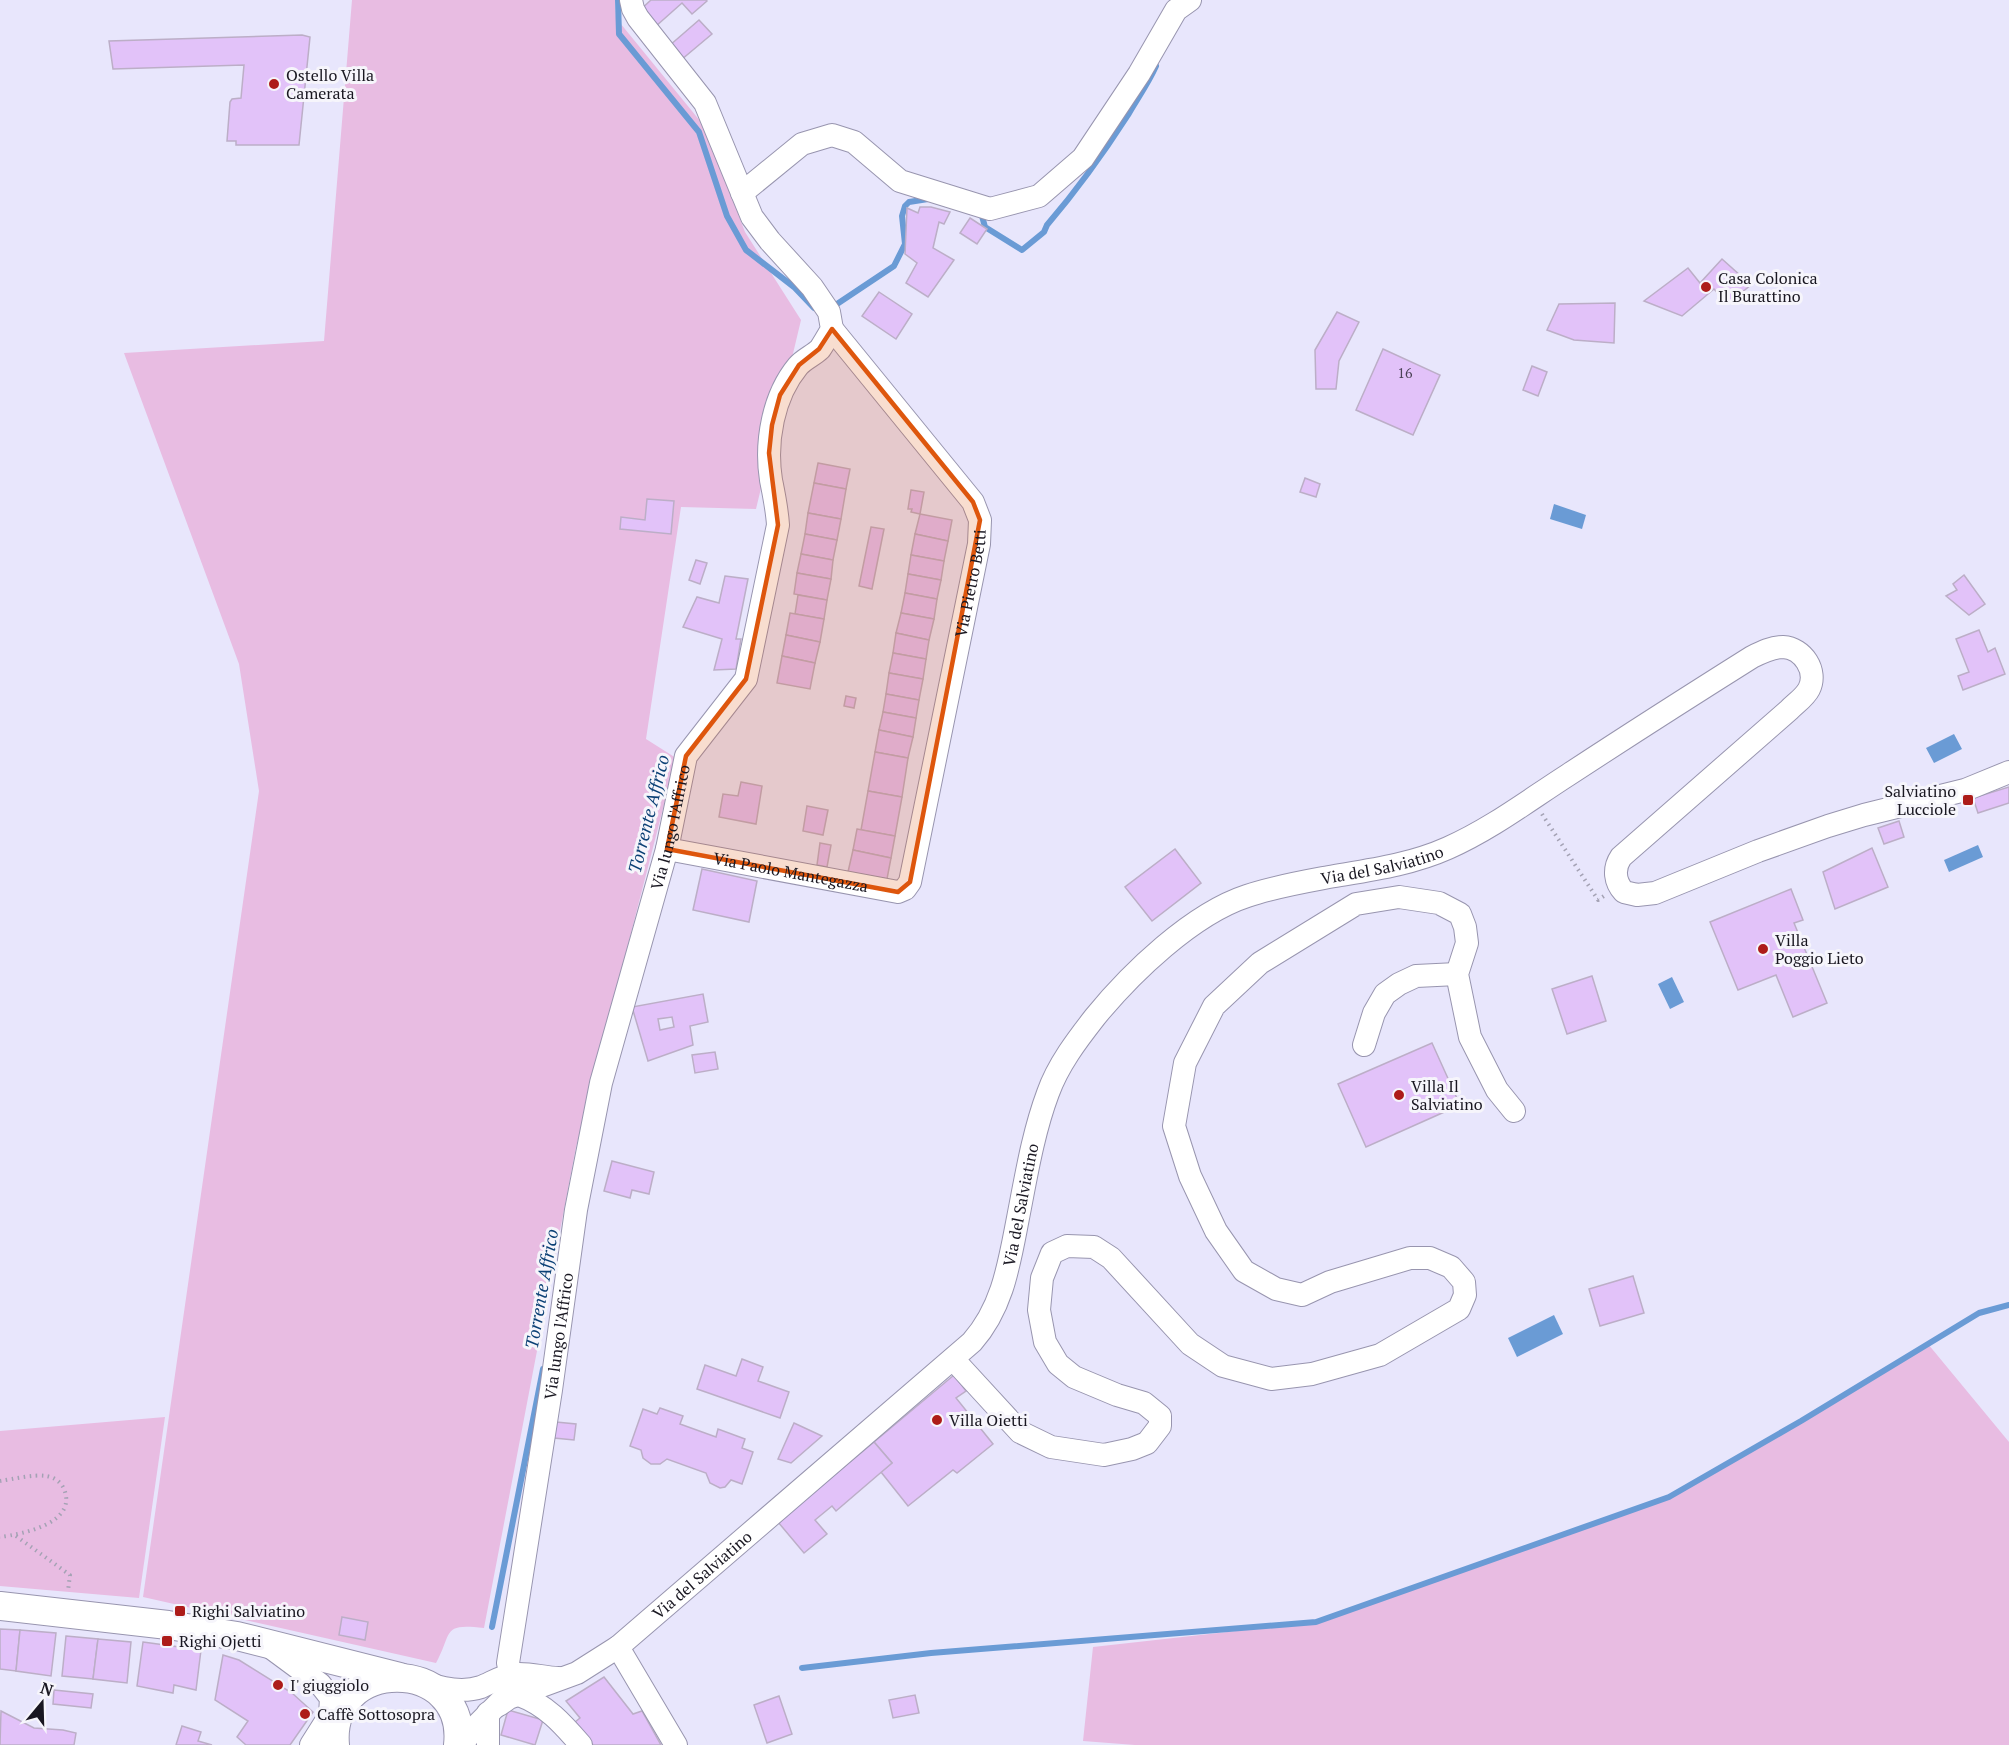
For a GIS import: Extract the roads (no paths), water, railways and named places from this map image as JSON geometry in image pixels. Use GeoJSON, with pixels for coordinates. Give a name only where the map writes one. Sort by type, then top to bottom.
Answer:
{"type":"FeatureCollection","features":[{"type":"Feature","properties":{"kind":"main road"},"geometry":{"type":"LineString","coordinates":[[0,1606],[168,1625],[253,1639],[411,1679],[437,1691],[449,1704],[456,1720],[460,1745]]}},
{"type":"Feature","properties":{"kind":"main road"},"geometry":{"type":"LineString","coordinates":[[321,1656],[344,1676],[348,1691],[339,1706],[337,1721],[328,1744]]}},
{"type":"Feature","properties":{"kind":"main road"},"geometry":{"type":"LineString","coordinates":[[339,1706],[370,1683],[390,1677],[411,1679]]}},
{"type":"Feature","properties":{"kind":"street"},"geometry":{"type":"LineString","coordinates":[[631,0],[638,18],[705,103],[752,217],[770,241],[812,287],[829,312],[832,329]]}},
{"type":"Feature","properties":{"kind":"street"},"geometry":{"type":"LineString","coordinates":[[742,193],[802,144],[832,135],[854,142],[900,181],[990,209],[1039,196],[1083,158],[1138,74],[1176,10],[1190,0]]}},
{"type":"Feature","properties":{"kind":"street","name":"Via lungo l'Affrico"},"geometry":{"type":"LineString","coordinates":[[515,1685],[508,1663],[551,1390],[576,1210],[601,1083],[667,849],[686,756],[746,679],[778,525],[769,453],[772,425],[780,395],[799,365],[819,349],[832,329]]}},
{"type":"Feature","properties":{"kind":"street","name":"Via Pietro Betti"},"geometry":{"type":"LineString","coordinates":[[832,329],[973,502],[980,520],[979,544],[910,882]]}},
{"type":"Feature","properties":{"kind":"street","name":"Via del Salviatino"},"geometry":{"type":"LineString","coordinates":[[493,1709],[509,1698],[515,1685],[527,1674],[547,1678],[566,1678],[618,1647],[953,1359],[980,1333],[1000,1297],[1012,1253],[1036,1132],[1057,1073],[1096,1016],[1136,974],[1176,938],[1212,913],[1238,899],[1408,862],[1448,848],[1494,824],[1752,657],[1775,648],[1789,648],[1806,659],[1812,675],[1809,688],[1789,710],[1621,857],[1616,870],[1616,880],[1624,892],[1637,895],[1655,893],[1758,851],[1828,826],[1965,790],[2009,772]]}},
{"type":"Feature","properties":{"kind":"street","name":"Via Paolo Mantegazza"},"geometry":{"type":"LineString","coordinates":[[667,849],[898,892],[905,889],[910,882]]}},
{"type":"Feature","properties":{"kind":"street"},"geometry":{"type":"LineString","coordinates":[[953,1359],[1020,1432],[1051,1447],[1104,1455],[1147,1443],[1160,1426],[1160,1416],[1144,1403],[1117,1395],[1074,1377],[1058,1364],[1045,1342],[1039,1310],[1042,1278],[1052,1252],[1067,1246],[1094,1247],[1111,1258],[1190,1344],[1223,1366],[1271,1379],[1312,1374],[1380,1355],[1459,1309],[1465,1295],[1464,1282],[1451,1267],[1430,1258],[1410,1258],[1330,1282],[1302,1295],[1276,1289],[1244,1271],[1216,1231],[1190,1176],[1174,1126],[1185,1063],[1214,1006],[1260,963],[1356,904],[1399,897],[1438,903],[1460,914],[1465,927],[1467,943],[1457,974],[1470,1037],[1497,1090],[1514,1111]]}},
{"type":"Feature","properties":{"kind":"street"},"geometry":{"type":"LineString","coordinates":[[1364,1046],[1374,1013],[1385,994],[1416,976],[1457,974]]}},
{"type":"Feature","properties":{"kind":"street"},"geometry":{"type":"LineString","coordinates":[[253,1639],[270,1647],[325,1688],[339,1706]]}},
{"type":"Feature","properties":{"kind":"street"},"geometry":{"type":"LineString","coordinates":[[618,1647],[676,1745]]}},
{"type":"Feature","properties":{"kind":"street"},"geometry":{"type":"LineString","coordinates":[[411,1679],[438,1688],[472,1689],[515,1685],[551,1713],[581,1745]]}},
{"type":"Feature","properties":{"kind":"street"},"geometry":{"type":"LineString","coordinates":[[460,1745],[493,1709]]}},
{"type":"Feature","properties":{"kind":"street"},"geometry":{"type":"LineString","coordinates":[[488,1745],[493,1709]]}},
{"type":"Feature","properties":{"kind":"water"},"geometry":{"type":"Polygon","coordinates":[[[1554,504],[1586,515],[1582,529],[1550,519],[1554,504]]]}},
{"type":"Feature","properties":{"kind":"water"},"geometry":{"type":"Polygon","coordinates":[[[1954,734],[1962,749],[1934,763],[1926,748],[1954,734]]]}},
{"type":"Feature","properties":{"kind":"water"},"geometry":{"type":"Polygon","coordinates":[[[1978,845],[1983,857],[1949,872],[1944,860],[1978,845]]]}},
{"type":"Feature","properties":{"kind":"water"},"geometry":{"type":"Polygon","coordinates":[[[1672,977],[1684,1002],[1670,1009],[1658,984],[1672,977]]]}},
{"type":"Feature","properties":{"kind":"water"},"geometry":{"type":"Polygon","coordinates":[[[1554,1315],[1563,1334],[1517,1357],[1508,1338],[1554,1315]]]}},
{"type":"Feature","properties":{"kind":"waterway","name":"Torrente Affrico"},"geometry":{"type":"LineString","coordinates":[[618,0],[619,34],[699,132],[727,216],[746,250],[794,287],[814,308]]}},
{"type":"Feature","properties":{"kind":"waterway"},"geometry":{"type":"LineString","coordinates":[[977,213],[982,216],[985,227],[1022,250],[1044,232],[1109,144],[1156,66]]}},
{"type":"Feature","properties":{"kind":"waterway"},"geometry":{"type":"LineString","coordinates":[[831,308],[894,266],[905,244],[902,216],[905,206],[909,202],[928,199]]}},
{"type":"Feature","properties":{"kind":"waterway"},"geometry":{"type":"LineString","coordinates":[[802,1668],[931,1653],[1316,1622],[1669,1497],[1801,1421],[1979,1313],[2009,1305]]}},
{"type":"Feature","properties":{"kind":"waterway","name":"Torrente Affrico"},"geometry":{"type":"LineString","coordinates":[[492,1627],[543,1369]]}},
{"type":"Feature","properties":{"kind":"place","name":"Ostello Villa Camerata"},"geometry":{"type":"Point","coordinates":[274,84]}},
{"type":"Feature","properties":{"kind":"place","name":"Casa Colonica Il Burattino"},"geometry":{"type":"Point","coordinates":[1706,287]}},
{"type":"Feature","properties":{"kind":"place","name":"Salviatino Lucciole"},"geometry":{"type":"Point","coordinates":[1968,800]}},
{"type":"Feature","properties":{"kind":"place","name":"Villa Poggio Lieto"},"geometry":{"type":"Point","coordinates":[1763,949]}},
{"type":"Feature","properties":{"kind":"place","name":"Villa Il Salviatino"},"geometry":{"type":"Point","coordinates":[1399,1095]}},
{"type":"Feature","properties":{"kind":"place","name":"Villa Oietti"},"geometry":{"type":"Point","coordinates":[937,1420]}},
{"type":"Feature","properties":{"kind":"place","name":"Righi Salviatino"},"geometry":{"type":"Point","coordinates":[180,1611]}},
{"type":"Feature","properties":{"kind":"place","name":"Righi Ojetti"},"geometry":{"type":"Point","coordinates":[167,1641]}},
{"type":"Feature","properties":{"kind":"place","name":"I' giuggiolo"},"geometry":{"type":"Point","coordinates":[278,1685]}},
{"type":"Feature","properties":{"kind":"place","name":"Caffè Sottosopra"},"geometry":{"type":"Point","coordinates":[305,1714]}}]}
